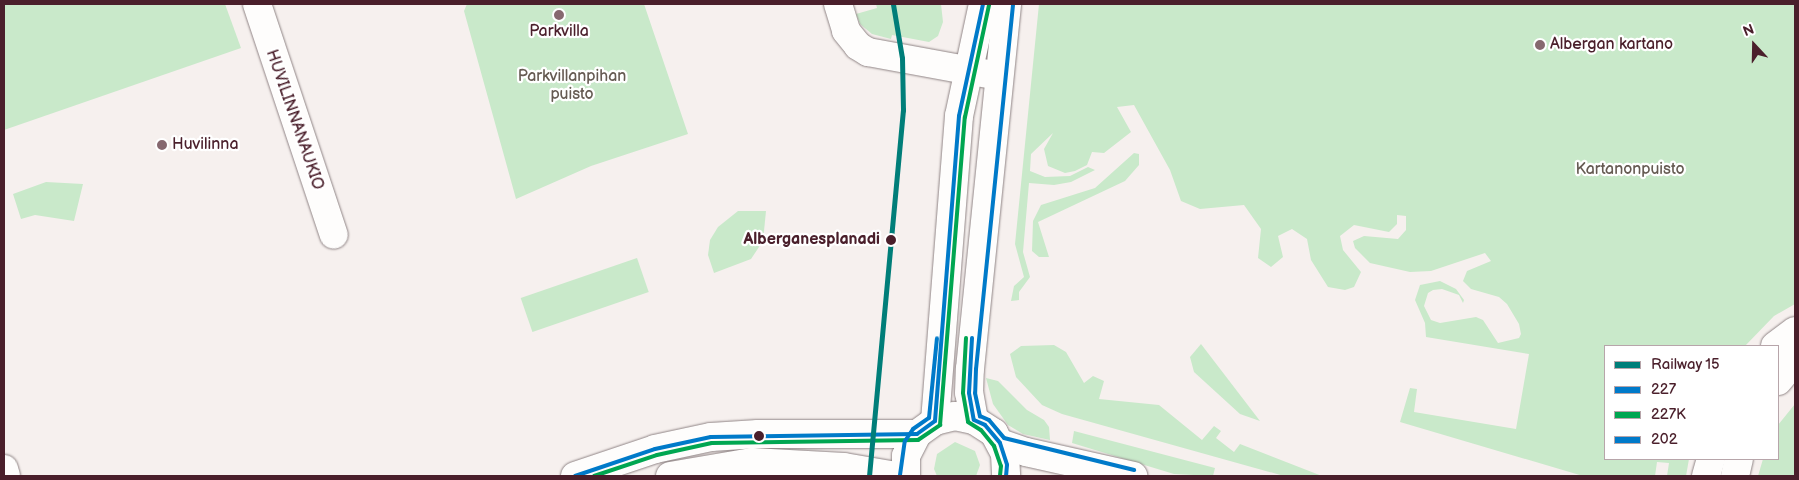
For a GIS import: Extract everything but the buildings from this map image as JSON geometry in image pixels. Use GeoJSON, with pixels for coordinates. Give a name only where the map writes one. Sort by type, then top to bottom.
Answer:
{"type":"FeatureCollection","features":[{"type":"Feature","properties":{"kind":"main road","name":"HUVILINNANAUKIO"},"geometry":{"type":"LineString","coordinates":[[257,4],[334,235]]}},
{"type":"Feature","properties":{"kind":"main road"},"geometry":{"type":"LineString","coordinates":[[838,4],[846,31],[858,46],[868,52],[999,76]]}},
{"type":"Feature","properties":{"kind":"main road"},"geometry":{"type":"LineString","coordinates":[[906,476],[906,456],[926,427],[960,116],[983,4]]}},
{"type":"Feature","properties":{"kind":"main road"},"geometry":{"type":"LineString","coordinates":[[974,420],[969,394],[970,368],[1006,4]]}},
{"type":"Feature","properties":{"kind":"main road"},"geometry":{"type":"LineString","coordinates":[[1776,345],[1795,330]]}},
{"type":"Feature","properties":{"kind":"main road"},"geometry":{"type":"LineString","coordinates":[[1779,380],[1795,361]]}},
{"type":"Feature","properties":{"kind":"main road"},"geometry":{"type":"LineString","coordinates":[[575,476],[655,448],[711,437],[926,427],[955,416],[974,420],[985,425],[1000,443],[1007,465],[1006,476]]}},
{"type":"Feature","properties":{"kind":"main road"},"geometry":{"type":"LineString","coordinates":[[1000,443],[1026,452],[1133,476]]}},
{"type":"Feature","properties":{"kind":"main road"},"geometry":{"type":"LineString","coordinates":[[1706,476],[1711,460]]}},
{"type":"Feature","properties":{"kind":"main road"},"geometry":{"type":"LineString","coordinates":[[1735,476],[1739,460]]}},
{"type":"Feature","properties":{"kind":"main road"},"geometry":{"type":"LineString","coordinates":[[670,476],[752,462],[844,467],[896,476]]}},
{"type":"Feature","properties":{"kind":"main road"},"geometry":{"type":"LineString","coordinates":[[4,469],[6,476]]}},
{"type":"Feature","properties":{"kind":"green space"},"geometry":{"type":"Polygon","coordinates":[[[4,4],[225,4],[241,48],[4,130],[4,4]]]}},
{"type":"Feature","properties":{"kind":"green space","name":"Parkvillanpihan puisto"},"geometry":{"type":"Polygon","coordinates":[[[467,4],[644,4],[688,134],[591,166],[516,199],[464,11],[467,4]]]}},
{"type":"Feature","properties":{"kind":"green space"},"geometry":{"type":"Polygon","coordinates":[[[876,4],[941,4],[943,22],[938,36],[929,42],[892,35],[891,39],[872,34],[860,24],[856,14],[877,8],[876,4]]]}},
{"type":"Feature","properties":{"kind":"green space","name":"Kartanonpuisto"},"geometry":{"type":"Polygon","coordinates":[[[1039,4],[1795,4],[1795,304],[1774,316],[1746,345],[1604,345],[1604,460],[1689,460],[1686,476],[1667,476],[1669,463],[1657,462],[1655,476],[1583,476],[1400,422],[1410,388],[1417,389],[1414,412],[1516,429],[1529,354],[1426,337],[1425,323],[1415,300],[1420,285],[1440,281],[1456,289],[1464,300],[1463,303],[1459,295],[1442,289],[1433,290],[1428,293],[1424,306],[1431,320],[1440,323],[1476,317],[1483,320],[1498,343],[1519,338],[1521,334],[1519,324],[1507,304],[1499,297],[1471,289],[1463,281],[1467,271],[1491,261],[1485,253],[1431,271],[1410,272],[1370,263],[1355,248],[1353,241],[1364,236],[1398,239],[1406,230],[1406,216],[1397,215],[1397,224],[1389,232],[1354,225],[1340,236],[1343,250],[1361,272],[1354,287],[1345,290],[1328,287],[1311,260],[1307,239],[1292,229],[1278,236],[1283,257],[1271,267],[1258,258],[1261,229],[1244,205],[1200,209],[1181,201],[1170,170],[1134,105],[1117,107],[1131,132],[1104,153],[1092,152],[1087,165],[1075,171],[1065,173],[1048,166],[1044,149],[1053,133],[1031,154],[1030,171],[1045,177],[1070,176],[1088,167],[1095,170],[1071,182],[1054,185],[1029,183],[1023,252],[1030,277],[1019,292],[1019,300],[1011,301],[1014,286],[1024,277],[1015,244],[1039,4]]]}},
{"type":"Feature","properties":{"kind":"green space"},"geometry":{"type":"Polygon","coordinates":[[[1134,153],[1139,154],[1139,165],[1125,181],[1038,222],[1049,257],[1039,257],[1032,251],[1033,221],[1041,205],[1095,188],[1134,153]]]}},
{"type":"Feature","properties":{"kind":"green space"},"geometry":{"type":"Polygon","coordinates":[[[46,182],[83,184],[74,221],[35,215],[21,219],[13,194],[46,182]]]}},
{"type":"Feature","properties":{"kind":"green space"},"geometry":{"type":"Polygon","coordinates":[[[738,211],[766,211],[763,241],[751,259],[714,273],[708,255],[710,240],[718,227],[738,211]]]}},
{"type":"Feature","properties":{"kind":"green space"},"geometry":{"type":"Polygon","coordinates":[[[637,258],[649,292],[532,332],[521,298],[637,258]]]}},
{"type":"Feature","properties":{"kind":"green space"},"geometry":{"type":"Polygon","coordinates":[[[1201,344],[1260,421],[1240,414],[1194,372],[1190,357],[1201,344]]]}},
{"type":"Feature","properties":{"kind":"green space"},"geometry":{"type":"Polygon","coordinates":[[[1054,345],[1066,352],[1084,383],[1093,376],[1104,381],[1099,399],[1159,405],[1202,440],[1214,426],[1221,431],[1216,438],[1234,452],[1240,444],[1322,476],[1284,476],[1062,414],[1042,405],[1016,377],[1010,354],[1021,346],[1054,345]]]}},
{"type":"Feature","properties":{"kind":"green space"},"geometry":{"type":"Polygon","coordinates":[[[986,378],[998,381],[1027,410],[1044,420],[1049,427],[1050,440],[1023,434],[1008,425],[993,404],[986,378]]]}},
{"type":"Feature","properties":{"kind":"green space"},"geometry":{"type":"Polygon","coordinates":[[[1795,404],[1795,476],[1758,476],[1763,460],[1779,460],[1779,424],[1795,404]]]}},
{"type":"Feature","properties":{"kind":"green space"},"geometry":{"type":"Polygon","coordinates":[[[1074,431],[1215,468],[1213,476],[1174,474],[1072,443],[1074,431]]]}},
{"type":"Feature","properties":{"kind":"green space"},"geometry":{"type":"Polygon","coordinates":[[[955,442],[975,451],[980,465],[976,476],[937,476],[934,469],[937,454],[955,442]]]}},
{"type":"Feature","properties":{"kind":"rail line","name":"15"},"geometry":{"type":"LineString","coordinates":[[869,476],[903,110],[902,58],[893,4]]}},
{"type":"Feature","properties":{"kind":"transit line","name":"227"},"geometry":{"type":"LineString","coordinates":[[575,476],[655,449],[711,437],[917,434],[935,421],[959,116],[983,4]]}},
{"type":"Feature","properties":{"kind":"transit line","name":"227K"},"geometry":{"type":"LineString","coordinates":[[594,476],[657,455],[712,443],[918,440],[940,425],[965,117],[989,5]]}},
{"type":"Feature","properties":{"kind":"transit line","name":"202"},"geometry":{"type":"LineString","coordinates":[[1013,5],[976,369],[975,393],[980,416],[989,420],[1004,438],[1134,470]]}},
{"type":"Feature","properties":{"kind":"transit line","name":"202"},"geometry":{"type":"LineString","coordinates":[[900,475],[905,441],[913,429],[929,418],[937,338]]}},
{"type":"Feature","properties":{"kind":"transit line","name":"227K"},"geometry":{"type":"LineString","coordinates":[[966,338],[963,393],[968,422],[981,430],[994,446],[1001,466],[1000,475]]}},
{"type":"Feature","properties":{"kind":"transit line","name":"227"},"geometry":{"type":"LineString","coordinates":[[972,338],[969,393],[974,420],[985,425],[1000,443],[1007,465],[1006,476]]}},
{"type":"Feature","properties":{"kind":"place","name":"Parkvilla"},"geometry":{"type":"Point","coordinates":[559,15]}},
{"type":"Feature","properties":{"kind":"place","name":"Albergan kartano"},"geometry":{"type":"Point","coordinates":[1540,45]}},
{"type":"Feature","properties":{"kind":"place","name":"Huvilinna"},"geometry":{"type":"Point","coordinates":[162,145]}},
{"type":"Feature","properties":{"kind":"place","name":"Alberganesplanadi"},"geometry":{"type":"Point","coordinates":[891,240]}}]}
